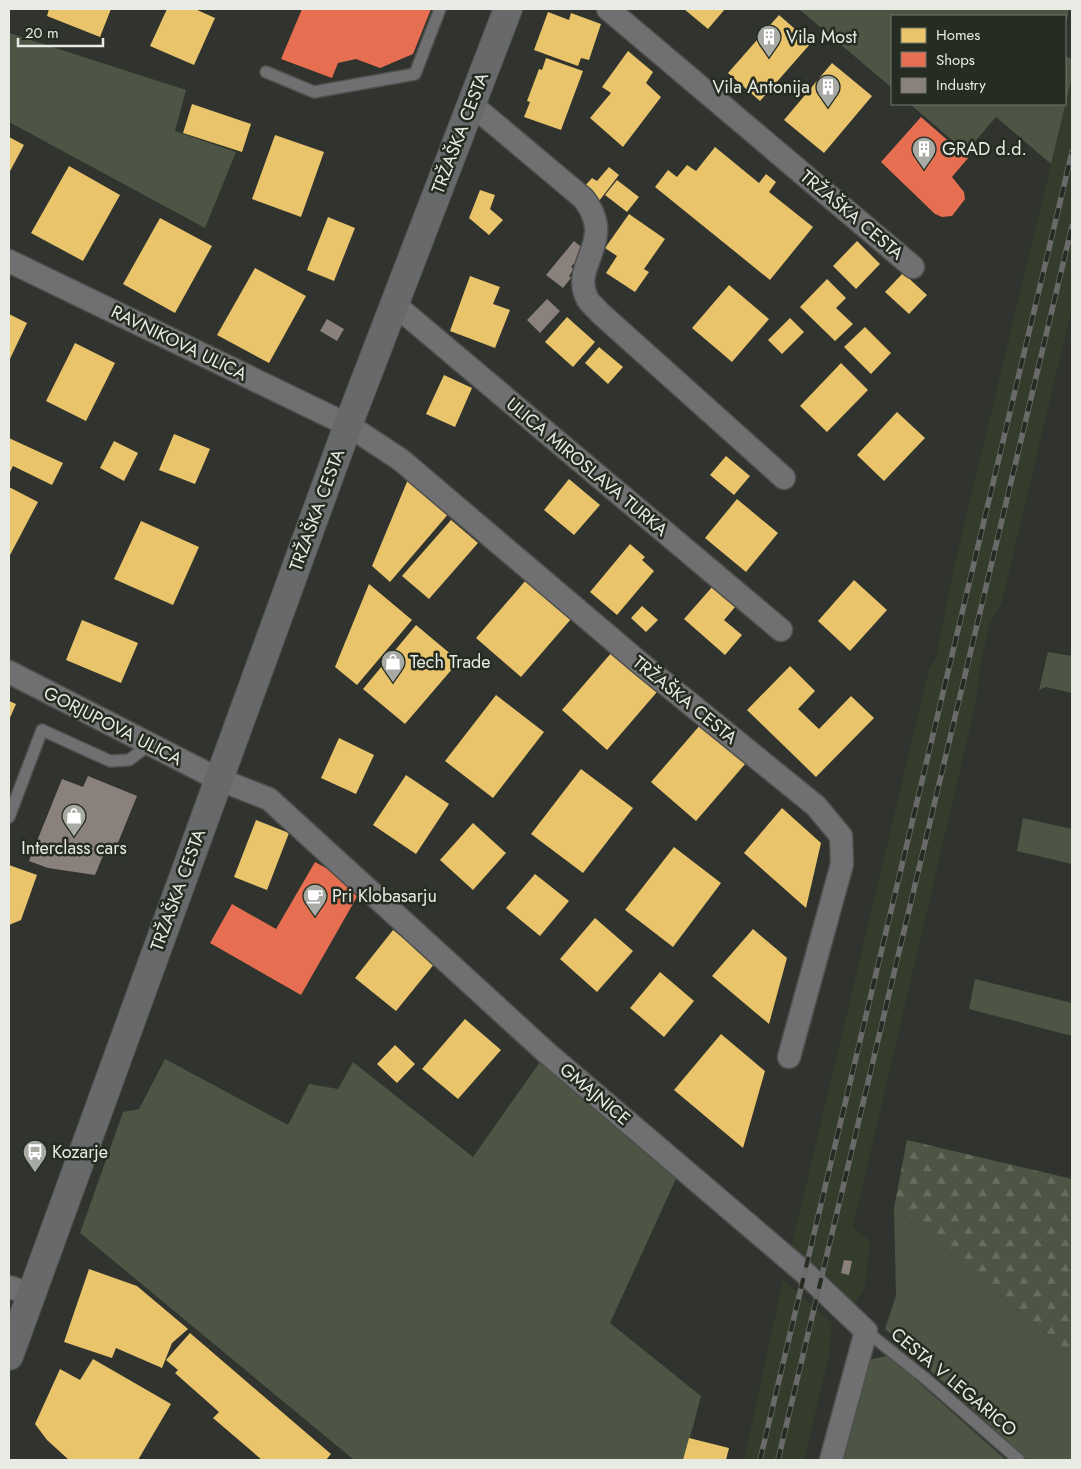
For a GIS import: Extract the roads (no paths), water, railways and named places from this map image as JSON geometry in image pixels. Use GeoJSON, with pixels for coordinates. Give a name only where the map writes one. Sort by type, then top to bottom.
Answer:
{"type":"FeatureCollection","features":[{"type":"Feature","properties":{"kind":"main road","name":"TRŽAŠKA CESTA"},"geometry":{"type":"LineString","coordinates":[[9,1356],[20,1291],[218,779],[348,425],[508,9]]}},
{"type":"Feature","properties":{"kind":"street","name":"TRŽAŠKA CESTA"},"geometry":{"type":"LineString","coordinates":[[608,9],[913,267]]}},
{"type":"Feature","properties":{"kind":"street"},"geometry":{"type":"LineString","coordinates":[[471,104],[583,198],[594,211],[597,232],[583,279],[586,298],[784,478]]}},
{"type":"Feature","properties":{"kind":"street","name":"RAVNIKOVA ULICA"},"geometry":{"type":"LineString","coordinates":[[9,261],[348,425]]}},
{"type":"Feature","properties":{"kind":"street","name":"ULICA MIROSLAVA TURKA"},"geometry":{"type":"LineString","coordinates":[[394,304],[781,630]]}},
{"type":"Feature","properties":{"kind":"street","name":"TRŽAŠKA CESTA"},"geometry":{"type":"LineString","coordinates":[[348,425],[401,460],[640,663],[816,806],[841,836],[842,864],[789,1057]]}},
{"type":"Feature","properties":{"kind":"street","name":"GORJUPOVA ULICA"},"geometry":{"type":"LineString","coordinates":[[9,672],[218,779]]}},
{"type":"Feature","properties":{"kind":"street","name":"GMAJNICE"},"geometry":{"type":"LineString","coordinates":[[218,779],[269,799],[548,1054],[798,1267],[866,1331]]}},
{"type":"Feature","properties":{"kind":"street"},"geometry":{"type":"LineString","coordinates":[[831,1460],[866,1331]]}},
{"type":"Feature","properties":{"kind":"lane"},"geometry":{"type":"LineString","coordinates":[[266,72],[314,92],[415,74],[440,9]]}},
{"type":"Feature","properties":{"kind":"lane"},"geometry":{"type":"LineString","coordinates":[[9,817],[42,730],[110,761],[129,760],[150,745]]}},
{"type":"Feature","properties":{"kind":"lane","name":"CESTA V LEGARICO"},"geometry":{"type":"LineString","coordinates":[[866,1331],[926,1379],[1018,1460]]}},
{"type":"Feature","properties":{"kind":"railway"},"geometry":{"type":"LineString","coordinates":[[760,1460],[1072,152]]}},
{"type":"Feature","properties":{"kind":"railway"},"geometry":{"type":"LineString","coordinates":[[778,1460],[1072,226]]}},
{"type":"Feature","properties":{"kind":"place","name":"Vila Most"},"geometry":{"type":"Point","coordinates":[769,58]}},
{"type":"Feature","properties":{"kind":"place","name":"Vila Antonija"},"geometry":{"type":"Point","coordinates":[828,108]}},
{"type":"Feature","properties":{"kind":"place","name":"GRAD d.d."},"geometry":{"type":"Point","coordinates":[924,170]}},
{"type":"Feature","properties":{"kind":"place","name":"Tech Trade"},"geometry":{"type":"Point","coordinates":[393,683]}},
{"type":"Feature","properties":{"kind":"place","name":"Interclass cars"},"geometry":{"type":"Point","coordinates":[74,837]}},
{"type":"Feature","properties":{"kind":"place","name":"Pri Klobasarju"},"geometry":{"type":"Point","coordinates":[315,917]}},
{"type":"Feature","properties":{"kind":"place","name":"Kozarje"},"geometry":{"type":"Point","coordinates":[35,1173]}}]}
